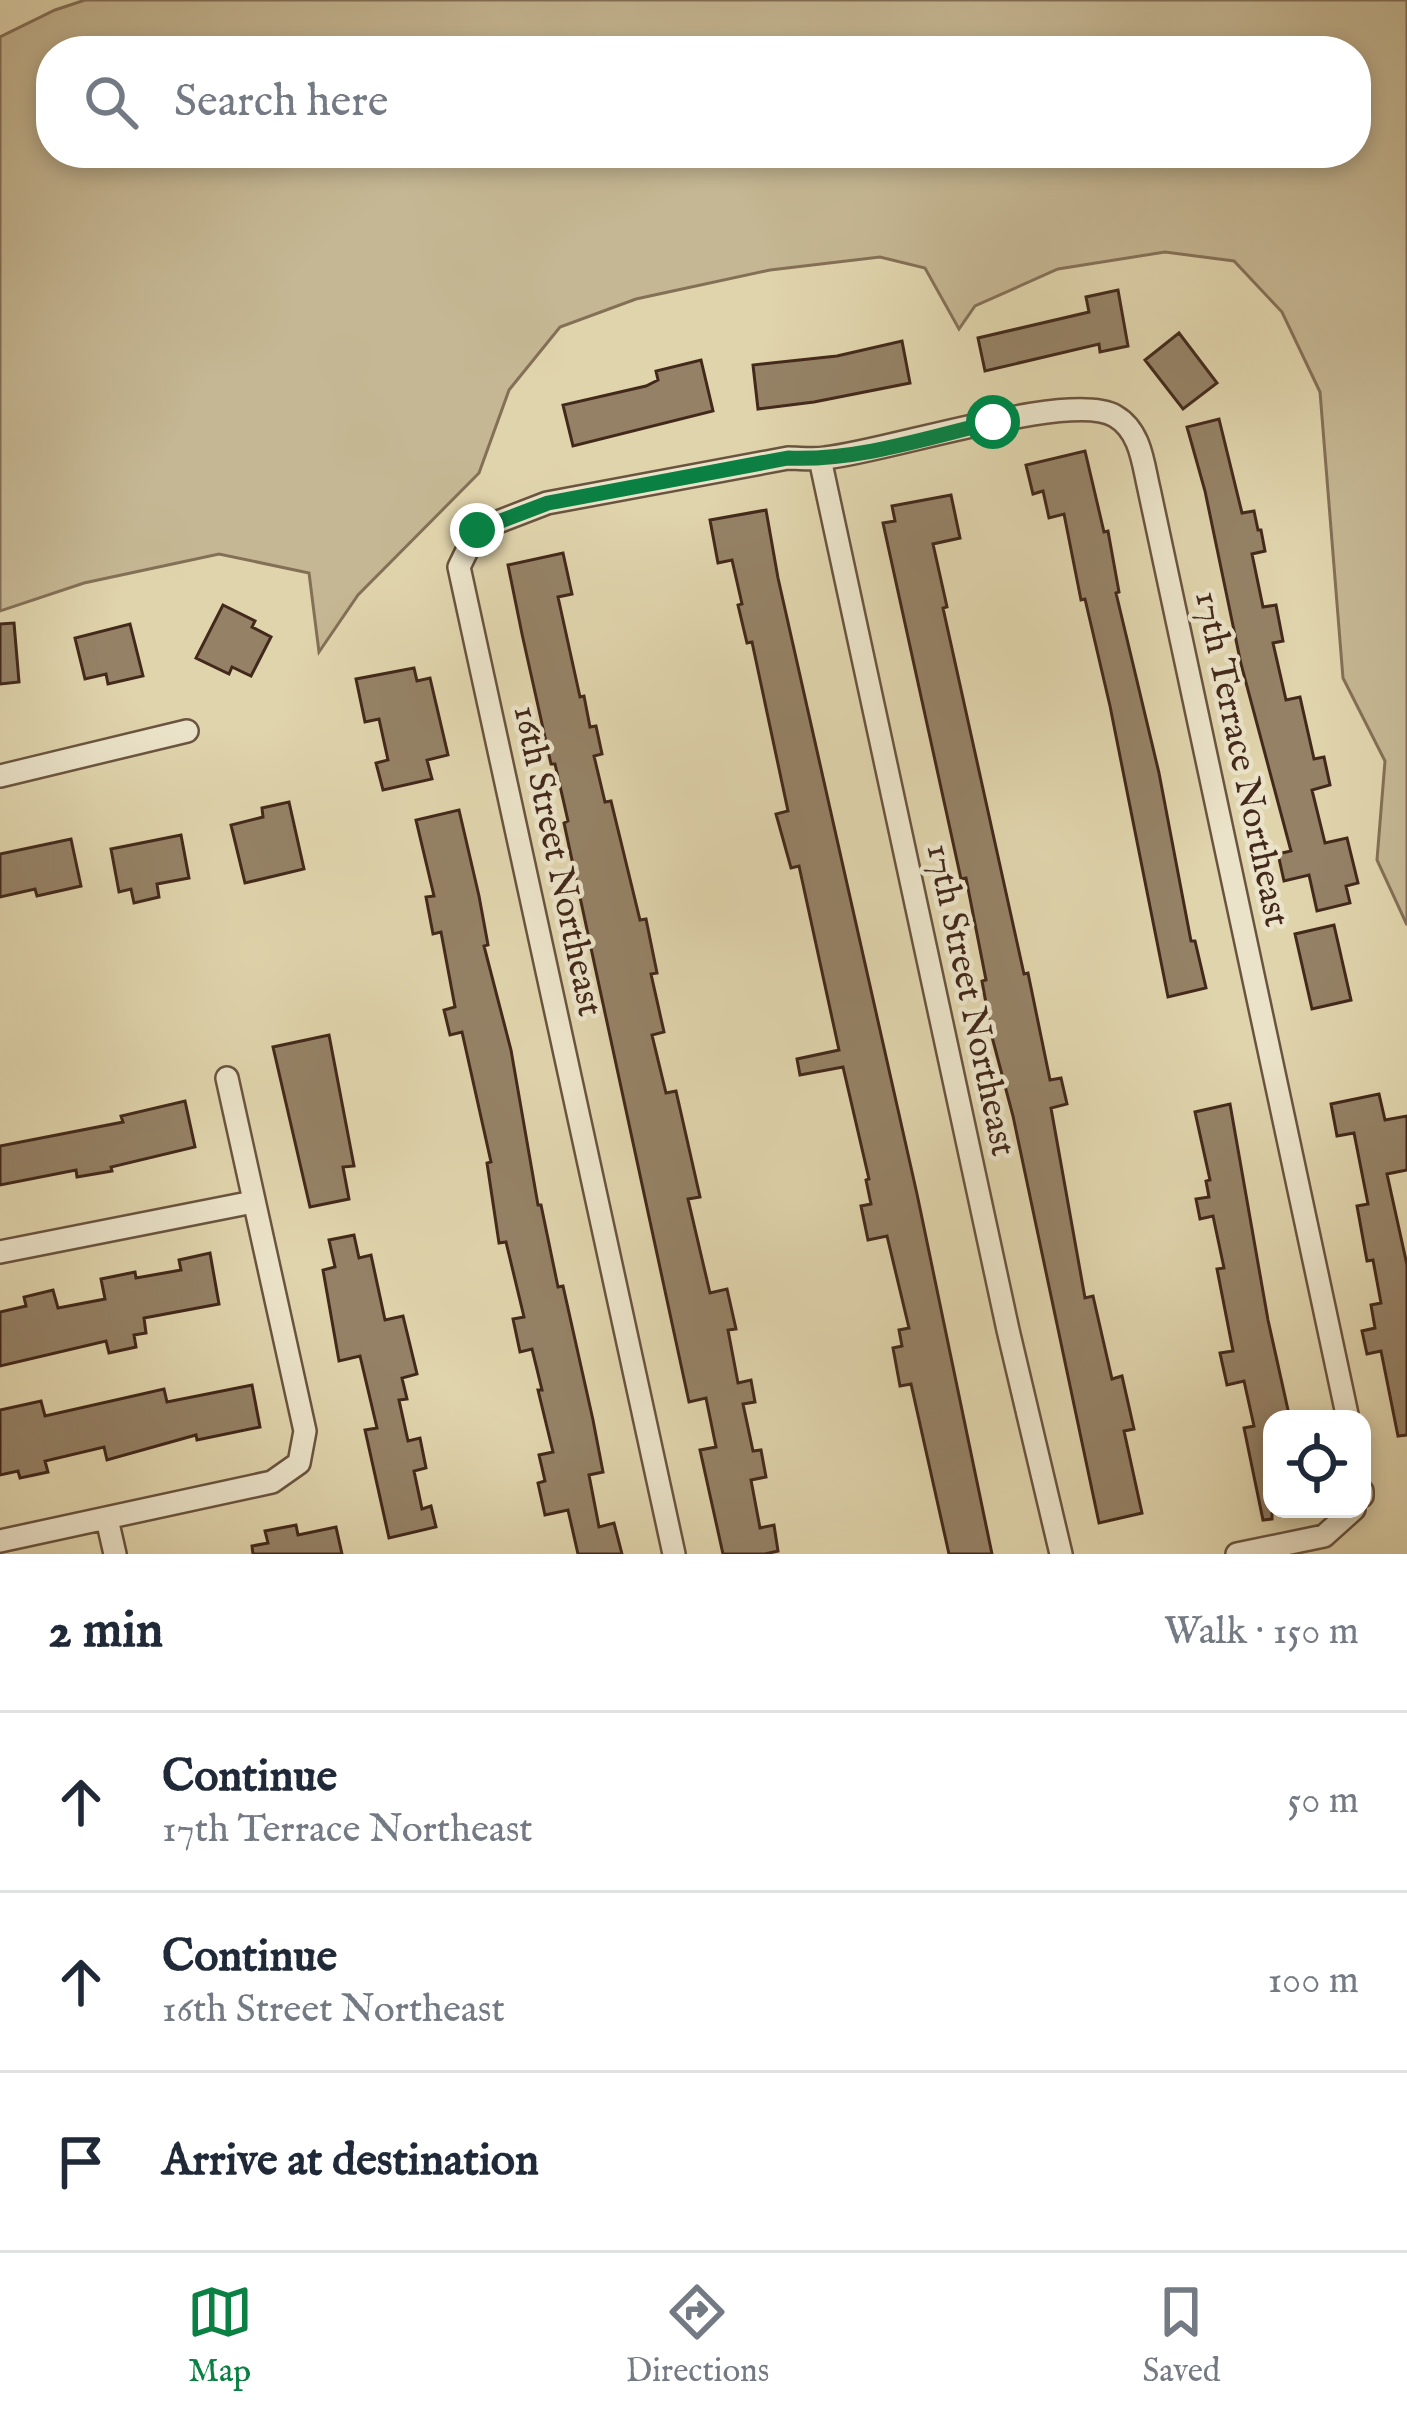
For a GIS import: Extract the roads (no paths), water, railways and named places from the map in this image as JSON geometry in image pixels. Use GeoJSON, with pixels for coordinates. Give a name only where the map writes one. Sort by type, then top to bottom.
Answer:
{"type":"FeatureCollection","features":[{"type":"Feature","properties":{"kind":"street","name":"17th Terrace Northeast"},"geometry":{"type":"LineString","coordinates":[[820,459],[1007,418],[1096,408],[1119,418],[1137,438],[1346,1410]]}},
{"type":"Feature","properties":{"kind":"street","name":"16th Street Northeast"},"geometry":{"type":"LineString","coordinates":[[674,1554],[459,568],[477,530],[548,503],[788,458],[820,459]]}},
{"type":"Feature","properties":{"kind":"street","name":"17th Street Northeast"},"geometry":{"type":"LineString","coordinates":[[820,459],[1008,1330],[1061,1554]]}},
{"type":"Feature","properties":{"kind":"street"},"geometry":{"type":"LineString","coordinates":[[0,776],[187,730]]}},
{"type":"Feature","properties":{"kind":"street"},"geometry":{"type":"LineString","coordinates":[[0,1541],[272,1482],[299,1463],[305,1431],[227,1078]]}},
{"type":"Feature","properties":{"kind":"street"},"geometry":{"type":"LineString","coordinates":[[0,1252],[253,1202]]}},
{"type":"Feature","properties":{"kind":"street"},"geometry":{"type":"LineString","coordinates":[[1237,1554],[1324,1535],[1344,1518]]}},
{"type":"Feature","properties":{"kind":"street"},"geometry":{"type":"LineString","coordinates":[[107,1519],[115,1554]]}}]}
